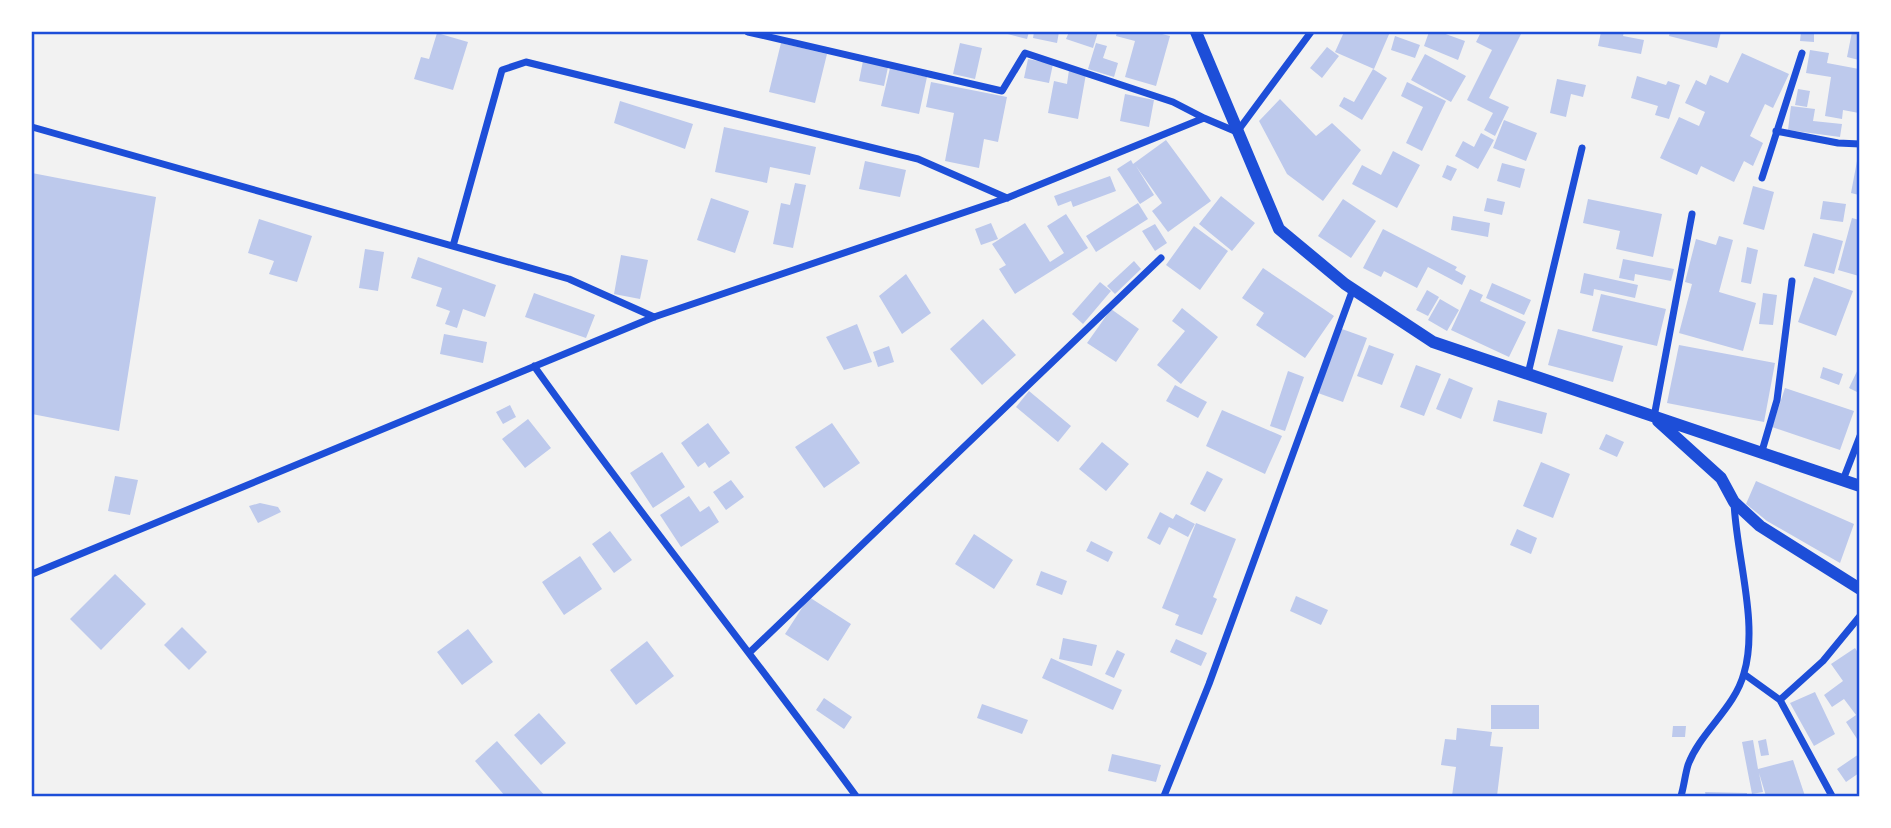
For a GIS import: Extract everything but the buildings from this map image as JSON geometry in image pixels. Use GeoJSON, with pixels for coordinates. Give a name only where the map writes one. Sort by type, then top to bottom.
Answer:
{"type":"FeatureCollection","features":[{"type":"Feature","properties":{"kind":"street"},"geometry":{"type":"LineString","coordinates":[[748,32],[1002,91],[1025,53],[1174,102],[1237,132]]}},
{"type":"Feature","properties":{"kind":"street"},"geometry":{"type":"LineString","coordinates":[[1196,32],[1279,229],[1353,289],[1433,342],[1860,486]]}},
{"type":"Feature","properties":{"kind":"street"},"geometry":{"type":"LineString","coordinates":[[1237,132],[1311,32]]}},
{"type":"Feature","properties":{"kind":"street"},"geometry":{"type":"LineString","coordinates":[[1762,178],[1802,53]]}},
{"type":"Feature","properties":{"kind":"street"},"geometry":{"type":"LineString","coordinates":[[453,246],[502,70],[526,62],[918,159],[1007,198]]}},
{"type":"Feature","properties":{"kind":"street"},"geometry":{"type":"LineString","coordinates":[[32,574],[654,317],[1007,198],[1204,118]]}},
{"type":"Feature","properties":{"kind":"street"},"geometry":{"type":"LineString","coordinates":[[32,127],[569,279],[654,317]]}},
{"type":"Feature","properties":{"kind":"street"},"geometry":{"type":"LineString","coordinates":[[1776,131],[1838,143],[1860,144]]}},
{"type":"Feature","properties":{"kind":"street"},"geometry":{"type":"LineString","coordinates":[[1528,374],[1581,148]]}},
{"type":"Feature","properties":{"kind":"street"},"geometry":{"type":"LineString","coordinates":[[1654,417],[1692,214]]}},
{"type":"Feature","properties":{"kind":"street"},"geometry":{"type":"LineString","coordinates":[[749,653],[1161,258]]}},
{"type":"Feature","properties":{"kind":"street"},"geometry":{"type":"LineString","coordinates":[[1762,451],[1777,400],[1792,281]]}},
{"type":"Feature","properties":{"kind":"street"},"geometry":{"type":"LineString","coordinates":[[1164,796],[1209,684],[1353,289]]}},
{"type":"Feature","properties":{"kind":"street"},"geometry":{"type":"LineString","coordinates":[[534,366],[615,480],[856,796]]}},
{"type":"Feature","properties":{"kind":"street"},"geometry":{"type":"LineString","coordinates":[[1654,417],[1721,478],[1734,502],[1760,526],[1860,589]]}},
{"type":"Feature","properties":{"kind":"street"},"geometry":{"type":"LineString","coordinates":[[1843,481],[1860,436]]}},
{"type":"Feature","properties":{"kind":"street"},"geometry":{"type":"LineString","coordinates":[[1681,796],[1689,763],[1720,719],[1744,674],[1749,628],[1736,540],[1734,502]]}},
{"type":"Feature","properties":{"kind":"street"},"geometry":{"type":"LineString","coordinates":[[1780,700],[1823,661],[1860,616]]}},
{"type":"Feature","properties":{"kind":"street"},"geometry":{"type":"LineString","coordinates":[[1744,674],[1780,700],[1832,796]]}}]}
